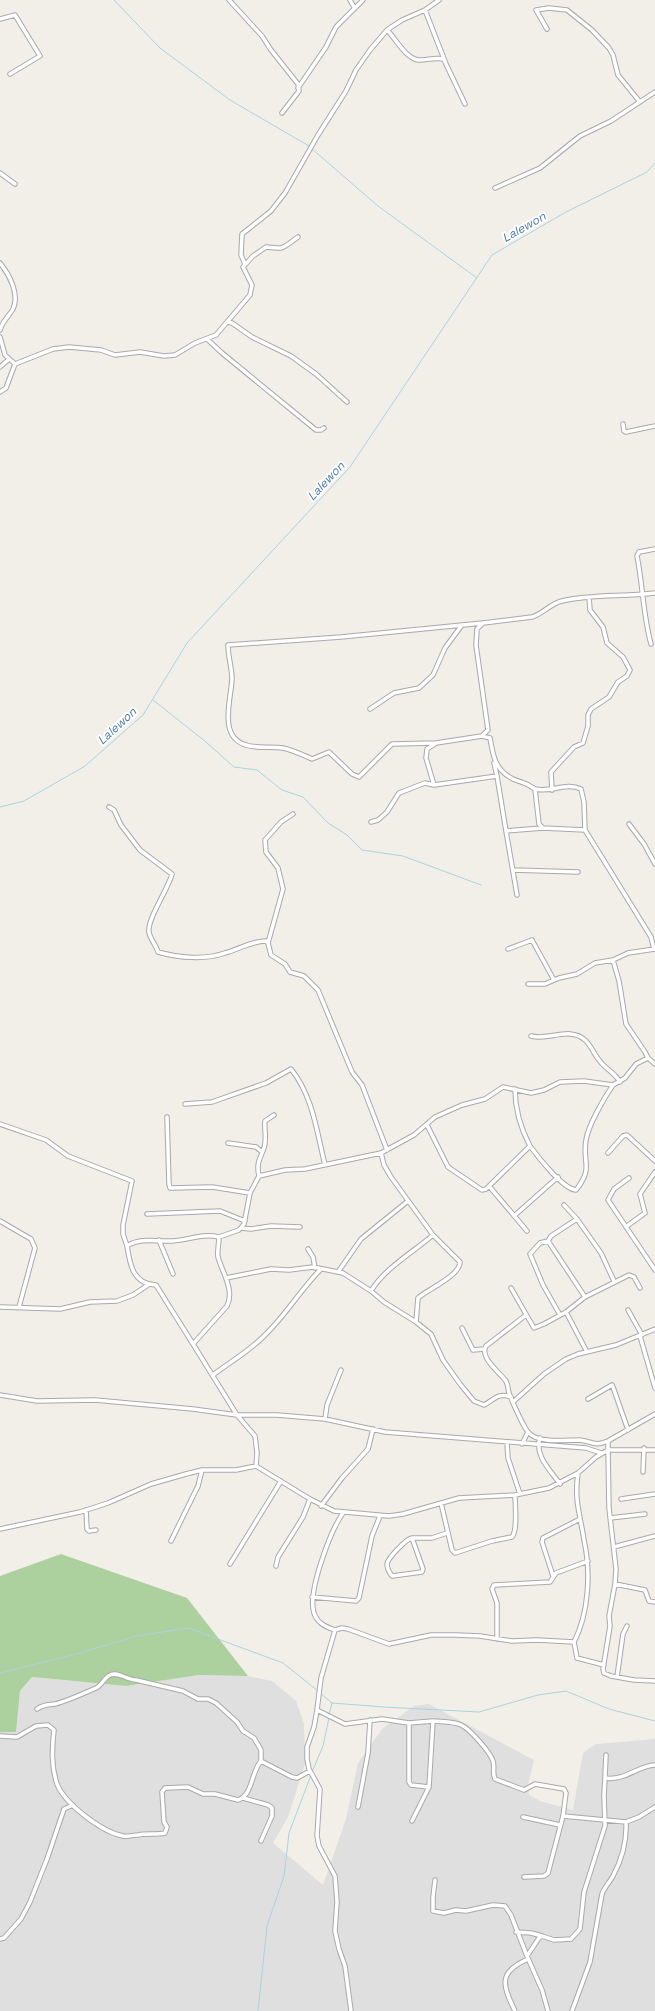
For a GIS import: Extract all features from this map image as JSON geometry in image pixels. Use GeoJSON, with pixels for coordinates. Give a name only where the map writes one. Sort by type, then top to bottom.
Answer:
{"type":"FeatureCollection","features":[{"type":"Feature","properties":{"kind":"street"},"geometry":{"type":"LineString","coordinates":[[230,0],[262,36],[298,84],[299,91],[282,113]]}},
{"type":"Feature","properties":{"kind":"street"},"geometry":{"type":"LineString","coordinates":[[350,0],[354,7]]}},
{"type":"Feature","properties":{"kind":"street"},"geometry":{"type":"LineString","coordinates":[[298,88],[326,47],[336,27],[362,0]]}},
{"type":"Feature","properties":{"kind":"street"},"geometry":{"type":"LineString","coordinates":[[245,264],[241,255],[242,234],[271,211],[285,193],[318,135],[346,91],[356,70],[370,50],[387,30],[402,20],[426,10],[439,0]]}},
{"type":"Feature","properties":{"kind":"street"},"geometry":{"type":"LineString","coordinates":[[547,29],[536,10],[550,8],[569,12],[592,30],[609,48],[613,55],[618,75],[640,102]]}},
{"type":"Feature","properties":{"kind":"street"},"geometry":{"type":"LineString","coordinates":[[426,10],[444,59],[465,104]]}},
{"type":"Feature","properties":{"kind":"street"},"geometry":{"type":"LineString","coordinates":[[0,19],[15,15],[40,56],[10,74]]}},
{"type":"Feature","properties":{"kind":"street"},"geometry":{"type":"LineString","coordinates":[[387,30],[408,55],[418,60],[434,57],[444,59]]}},
{"type":"Feature","properties":{"kind":"street"},"geometry":{"type":"LineString","coordinates":[[495,188],[540,168],[580,136],[611,121],[655,92]]}},
{"type":"Feature","properties":{"kind":"street"},"geometry":{"type":"LineString","coordinates":[[0,173],[15,184]]}},
{"type":"Feature","properties":{"kind":"street"},"geometry":{"type":"LineString","coordinates":[[0,392],[6,388],[15,364],[53,349],[64,348],[101,350],[115,356],[140,352],[170,356],[175,355],[195,343],[216,335],[252,291],[251,282],[243,269],[245,264],[264,248],[268,246],[280,249],[298,237]]}},
{"type":"Feature","properties":{"kind":"street"},"geometry":{"type":"LineString","coordinates":[[0,263],[11,278],[14,301],[12,310],[0,330]]}},
{"type":"Feature","properties":{"kind":"street"},"geometry":{"type":"LineString","coordinates":[[227,322],[232,323],[252,337],[291,356],[316,374],[347,402]]}},
{"type":"Feature","properties":{"kind":"street"},"geometry":{"type":"LineString","coordinates":[[0,337],[8,360],[15,364]]}},
{"type":"Feature","properties":{"kind":"street"},"geometry":{"type":"LineString","coordinates":[[207,339],[316,430],[321,430],[324,428]]}},
{"type":"Feature","properties":{"kind":"street"},"geometry":{"type":"LineString","coordinates":[[0,367],[8,360]]}},
{"type":"Feature","properties":{"kind":"street"},"geometry":{"type":"LineString","coordinates":[[623,424],[624,431],[626,432],[655,426]]}},
{"type":"Feature","properties":{"kind":"street"},"geometry":{"type":"LineString","coordinates":[[651,644],[644,616],[644,595],[637,556],[639,552],[655,549]]}},
{"type":"Feature","properties":{"kind":"street"},"geometry":{"type":"LineString","coordinates":[[517,895],[490,738],[482,736],[436,743],[392,744],[359,777],[352,774],[329,752],[312,759],[284,748],[246,745],[238,741],[230,731],[228,719],[232,678],[228,657],[228,645],[341,637],[532,618],[560,601],[589,597],[644,595],[655,593]]}},
{"type":"Feature","properties":{"kind":"street"},"geometry":{"type":"LineString","coordinates":[[552,790],[551,772],[574,747],[583,743],[588,726],[588,715],[591,709],[608,697],[618,682],[627,676],[630,670],[623,658],[607,643],[603,627],[590,610],[589,597]]}},
{"type":"Feature","properties":{"kind":"street"},"geometry":{"type":"LineString","coordinates":[[482,736],[488,730],[476,645],[477,629],[483,623]]}},
{"type":"Feature","properties":{"kind":"street"},"geometry":{"type":"LineString","coordinates":[[370,709],[394,693],[419,688],[433,675],[445,648],[462,625]]}},
{"type":"Feature","properties":{"kind":"street"},"geometry":{"type":"LineString","coordinates":[[434,785],[426,758],[427,749],[436,743]]}},
{"type":"Feature","properties":{"kind":"street"},"geometry":{"type":"LineString","coordinates":[[494,760],[502,772],[515,780],[524,782],[535,789],[544,792],[574,786],[581,788],[584,802],[585,830],[651,937],[654,949],[628,953],[612,960],[595,963],[577,974],[545,984],[528,984]]}},
{"type":"Feature","properties":{"kind":"street"},"geometry":{"type":"LineString","coordinates":[[371,822],[378,820],[387,812],[399,793],[425,783],[434,785],[497,776]]}},
{"type":"Feature","properties":{"kind":"street"},"geometry":{"type":"LineString","coordinates":[[535,789],[539,824],[543,828]]}},
{"type":"Feature","properties":{"kind":"street"},"geometry":{"type":"LineString","coordinates":[[109,807],[114,810],[121,825],[140,850],[172,874],[166,892],[150,921],[149,933],[158,952],[200,958],[226,953],[255,941],[266,941],[268,943]]}},
{"type":"Feature","properties":{"kind":"street"},"geometry":{"type":"LineString","coordinates":[[292,814],[280,822],[265,840],[266,852],[278,868],[281,875],[283,889],[268,943],[271,955],[285,964],[290,972],[304,976],[318,990],[352,1072],[362,1085],[387,1150]]}},
{"type":"Feature","properties":{"kind":"street"},"geometry":{"type":"LineString","coordinates":[[629,824],[644,844],[655,864]]}},
{"type":"Feature","properties":{"kind":"street"},"geometry":{"type":"LineString","coordinates":[[506,831],[543,828],[585,830]]}},
{"type":"Feature","properties":{"kind":"street"},"geometry":{"type":"LineString","coordinates":[[513,870],[578,872]]}},
{"type":"Feature","properties":{"kind":"street"},"geometry":{"type":"LineString","coordinates":[[508,949],[532,940],[554,980]]}},
{"type":"Feature","properties":{"kind":"street"},"geometry":{"type":"LineString","coordinates":[[612,960],[619,981],[626,1024],[646,1052],[648,1058],[655,1064]]}},
{"type":"Feature","properties":{"kind":"street"},"geometry":{"type":"LineString","coordinates":[[531,1036],[543,1037],[563,1034],[580,1035],[598,1059],[617,1077],[620,1082]]}},
{"type":"Feature","properties":{"kind":"street"},"geometry":{"type":"LineString","coordinates":[[259,1176],[285,1170],[325,1165],[387,1150],[414,1135],[435,1117],[462,1105],[485,1099],[500,1088],[507,1087],[530,1093],[538,1092],[560,1082],[584,1081],[613,1085],[620,1082],[636,1064],[648,1058]]}},
{"type":"Feature","properties":{"kind":"street"},"geometry":{"type":"LineString","coordinates":[[185,1104],[212,1102],[266,1083],[291,1069],[302,1086],[313,1114],[325,1165]]}},
{"type":"Feature","properties":{"kind":"street"},"geometry":{"type":"LineString","coordinates":[[515,1089],[519,1117],[530,1146],[540,1160],[558,1177],[576,1190],[583,1180],[587,1169],[585,1151],[587,1136],[613,1085]]}},
{"type":"Feature","properties":{"kind":"street"},"geometry":{"type":"LineString","coordinates":[[241,1228],[245,1221],[250,1193],[259,1176],[258,1165],[261,1151],[264,1148],[266,1121],[274,1115]]}},
{"type":"Feature","properties":{"kind":"street"},"geometry":{"type":"LineString","coordinates":[[168,1117],[170,1188],[212,1187],[250,1193]]}},
{"type":"Feature","properties":{"kind":"street"},"geometry":{"type":"LineString","coordinates":[[0,1124],[46,1140],[68,1156],[132,1181],[123,1225],[123,1234],[127,1246],[130,1266],[136,1277],[148,1285],[156,1285],[237,1415],[255,1436],[257,1452],[256,1466]]}},
{"type":"Feature","properties":{"kind":"street"},"geometry":{"type":"LineString","coordinates":[[427,1125],[448,1167],[482,1190],[489,1186],[530,1146]]}},
{"type":"Feature","properties":{"kind":"street"},"geometry":{"type":"LineString","coordinates":[[608,1153],[623,1136],[627,1135],[655,1161]]}},
{"type":"Feature","properties":{"kind":"street"},"geometry":{"type":"LineString","coordinates":[[228,1143],[256,1147],[261,1151]]}},
{"type":"Feature","properties":{"kind":"street"},"geometry":{"type":"LineString","coordinates":[[381,1152],[384,1166],[391,1177],[433,1235],[458,1258],[460,1265],[459,1268],[448,1278],[418,1298],[416,1322]]}},
{"type":"Feature","properties":{"kind":"street"},"geometry":{"type":"LineString","coordinates":[[627,1226],[645,1213],[640,1194],[655,1172]]}},
{"type":"Feature","properties":{"kind":"street"},"geometry":{"type":"LineString","coordinates":[[514,1216],[558,1177]]}},
{"type":"Feature","properties":{"kind":"street"},"geometry":{"type":"LineString","coordinates":[[629,1178],[614,1189],[608,1200],[627,1226],[655,1270]]}},
{"type":"Feature","properties":{"kind":"street"},"geometry":{"type":"LineString","coordinates":[[489,1186],[527,1231]]}},
{"type":"Feature","properties":{"kind":"street"},"geometry":{"type":"LineString","coordinates":[[338,1272],[361,1239],[408,1201]]}},
{"type":"Feature","properties":{"kind":"street"},"geometry":{"type":"LineString","coordinates":[[564,1205],[577,1219],[601,1253],[614,1281]]}},
{"type":"Feature","properties":{"kind":"street"},"geometry":{"type":"LineString","coordinates":[[147,1214],[220,1211],[245,1221]]}},
{"type":"Feature","properties":{"kind":"street"},"geometry":{"type":"LineString","coordinates":[[560,1315],[543,1285],[530,1254],[540,1243],[548,1241],[551,1236],[577,1219]]}},
{"type":"Feature","properties":{"kind":"street"},"geometry":{"type":"LineString","coordinates":[[0,1221],[31,1239],[36,1248],[19,1307]]}},
{"type":"Feature","properties":{"kind":"street"},"geometry":{"type":"LineString","coordinates":[[127,1246],[150,1239],[173,1241],[200,1236],[219,1237],[241,1228],[251,1229],[271,1226],[300,1227]]}},
{"type":"Feature","properties":{"kind":"street"},"geometry":{"type":"LineString","coordinates":[[371,1291],[377,1282],[398,1262],[433,1235]]}},
{"type":"Feature","properties":{"kind":"street"},"geometry":{"type":"LineString","coordinates":[[193,1344],[205,1332],[231,1300],[226,1278],[218,1255],[219,1237]]}},
{"type":"Feature","properties":{"kind":"street"},"geometry":{"type":"LineString","coordinates":[[159,1240],[173,1274]]}},
{"type":"Feature","properties":{"kind":"street"},"geometry":{"type":"LineString","coordinates":[[548,1241],[585,1297]]}},
{"type":"Feature","properties":{"kind":"street"},"geometry":{"type":"LineString","coordinates":[[308,1249],[313,1256],[316,1268]]}},
{"type":"Feature","properties":{"kind":"street"},"geometry":{"type":"LineString","coordinates":[[226,1278],[271,1269],[289,1270],[303,1267],[338,1272],[371,1291],[384,1302],[416,1322],[431,1334],[443,1360],[474,1401],[484,1405],[498,1395],[502,1394],[511,1397]]}},
{"type":"Feature","properties":{"kind":"street"},"geometry":{"type":"LineString","coordinates":[[213,1375],[264,1337],[281,1319],[307,1284],[322,1269]]}},
{"type":"Feature","properties":{"kind":"street"},"geometry":{"type":"LineString","coordinates":[[511,1288],[532,1326],[536,1328],[566,1312],[585,1297],[614,1281],[632,1275],[640,1288]]}},
{"type":"Feature","properties":{"kind":"street"},"geometry":{"type":"LineString","coordinates":[[0,1307],[60,1309],[90,1302],[117,1300],[133,1295],[148,1285]]}},
{"type":"Feature","properties":{"kind":"street"},"geometry":{"type":"LineString","coordinates":[[628,1310],[641,1335],[655,1388]]}},
{"type":"Feature","properties":{"kind":"street"},"geometry":{"type":"LineString","coordinates":[[566,1312],[587,1352]]}},
{"type":"Feature","properties":{"kind":"street"},"geometry":{"type":"LineString","coordinates":[[462,1328],[473,1350],[484,1349],[526,1315]]}},
{"type":"Feature","properties":{"kind":"street"},"geometry":{"type":"LineString","coordinates":[[513,1402],[557,1365],[578,1354],[604,1349],[655,1329]]}},
{"type":"Feature","properties":{"kind":"street"},"geometry":{"type":"LineString","coordinates":[[484,1349],[487,1359],[508,1384],[513,1402],[528,1432],[540,1438],[557,1442],[580,1440],[595,1445],[608,1441],[655,1414]]}},
{"type":"Feature","properties":{"kind":"street"},"geometry":{"type":"LineString","coordinates":[[325,1419],[327,1405],[340,1370]]}},
{"type":"Feature","properties":{"kind":"street"},"geometry":{"type":"LineString","coordinates":[[588,1398],[612,1385],[628,1430]]}},
{"type":"Feature","properties":{"kind":"street"},"geometry":{"type":"LineString","coordinates":[[0,1395],[37,1401],[95,1400],[237,1415],[277,1415],[325,1419],[385,1432],[586,1448],[601,1453]]}},
{"type":"Feature","properties":{"kind":"street"},"geometry":{"type":"LineString","coordinates":[[321,1506],[337,1484],[368,1449],[373,1429]]}},
{"type":"Feature","properties":{"kind":"street"},"geometry":{"type":"LineString","coordinates":[[522,1444],[528,1432]]}},
{"type":"Feature","properties":{"kind":"street"},"geometry":{"type":"LineString","coordinates":[[540,1438],[538,1445],[540,1454],[560,1484]]}},
{"type":"Feature","properties":{"kind":"street"},"geometry":{"type":"LineString","coordinates":[[608,1441],[610,1518],[614,1547],[615,1584],[610,1610],[610,1626],[604,1673],[617,1677],[655,1681]]}},
{"type":"Feature","properties":{"kind":"street"},"geometry":{"type":"LineString","coordinates":[[506,1442],[508,1458],[520,1494]]}},
{"type":"Feature","properties":{"kind":"street"},"geometry":{"type":"LineString","coordinates":[[643,1472],[644,1448]]}},
{"type":"Feature","properties":{"kind":"street"},"geometry":{"type":"LineString","coordinates":[[0,1529],[86,1510],[108,1503],[151,1484],[202,1470],[236,1470],[256,1466],[321,1506],[343,1513],[380,1516],[403,1514],[459,1498],[515,1495],[549,1488],[560,1484],[578,1473],[601,1453],[608,1450],[644,1448],[655,1450]]}},
{"type":"Feature","properties":{"kind":"street"},"geometry":{"type":"LineString","coordinates":[[171,1540],[198,1486],[202,1470]]}},
{"type":"Feature","properties":{"kind":"street"},"geometry":{"type":"LineString","coordinates":[[578,1473],[576,1505],[588,1561],[584,1620],[574,1642],[577,1658],[596,1661],[604,1665]]}},
{"type":"Feature","properties":{"kind":"street"},"geometry":{"type":"LineString","coordinates":[[230,1564],[281,1481]]}},
{"type":"Feature","properties":{"kind":"street"},"geometry":{"type":"LineString","coordinates":[[621,1499],[655,1494]]}},
{"type":"Feature","properties":{"kind":"street"},"geometry":{"type":"LineString","coordinates":[[441,1503],[447,1533],[452,1550],[455,1553],[492,1541],[512,1537],[514,1534],[516,1518],[515,1495]]}},
{"type":"Feature","properties":{"kind":"street"},"geometry":{"type":"LineString","coordinates":[[276,1566],[278,1557],[302,1518],[310,1500]]}},
{"type":"Feature","properties":{"kind":"street"},"geometry":{"type":"LineString","coordinates":[[86,1510],[87,1529],[89,1531],[96,1530]]}},
{"type":"Feature","properties":{"kind":"street"},"geometry":{"type":"LineString","coordinates":[[343,1513],[325,1550],[312,1597],[314,1613],[319,1622],[335,1630],[342,1628],[348,1629],[389,1644],[431,1635],[480,1636],[497,1639],[574,1642]]}},
{"type":"Feature","properties":{"kind":"street"},"geometry":{"type":"LineString","coordinates":[[610,1518],[645,1514]]}},
{"type":"Feature","properties":{"kind":"street"},"geometry":{"type":"LineString","coordinates":[[312,1597],[356,1601],[359,1598],[372,1536],[380,1516]]}},
{"type":"Feature","properties":{"kind":"street"},"geometry":{"type":"LineString","coordinates":[[553,1576],[542,1542],[543,1538],[580,1519]]}},
{"type":"Feature","properties":{"kind":"street"},"geometry":{"type":"LineString","coordinates":[[412,1538],[423,1569],[422,1572],[392,1576],[387,1566],[388,1561],[407,1540],[412,1538],[432,1538],[447,1533]]}},
{"type":"Feature","properties":{"kind":"street"},"geometry":{"type":"LineString","coordinates":[[614,1547],[655,1536]]}},
{"type":"Feature","properties":{"kind":"street"},"geometry":{"type":"LineString","coordinates":[[497,1639],[497,1603],[492,1589],[494,1585],[550,1582],[553,1576],[588,1561]]}},
{"type":"Feature","properties":{"kind":"street"},"geometry":{"type":"LineString","coordinates":[[615,1584],[645,1590],[649,1601],[655,1602]]}},
{"type":"Feature","properties":{"kind":"street"},"geometry":{"type":"LineString","coordinates":[[617,1677],[623,1634],[628,1626]]}},
{"type":"Feature","properties":{"kind":"street"},"geometry":{"type":"LineString","coordinates":[[335,1630],[321,1678],[314,1727],[307,1747],[306,1759],[310,1771],[320,1789],[319,1846],[335,1876],[337,1902],[335,1930],[338,1949],[345,1966],[351,2011]]}},
{"type":"Feature","properties":{"kind":"street"},"geometry":{"type":"LineString","coordinates":[[0,1736],[17,1736],[36,1726],[48,1725],[54,1730],[51,1758],[58,1785],[63,1794],[99,1826],[124,1837],[165,1833],[167,1827],[164,1822],[162,1792],[165,1788],[188,1787],[203,1794],[215,1794],[238,1800],[243,1798],[246,1795],[261,1761],[261,1750],[254,1738],[243,1731],[237,1722],[216,1703],[208,1699],[198,1699],[184,1691],[136,1680],[128,1680],[118,1674],[110,1675],[100,1685],[82,1694],[56,1704],[47,1704],[38,1709]]}},
{"type":"Feature","properties":{"kind":"street"},"geometry":{"type":"LineString","coordinates":[[317,1710],[344,1724],[382,1719],[410,1723],[433,1721],[449,1722],[460,1725],[466,1729],[491,1756],[494,1763],[493,1773],[495,1779],[524,1790],[535,1784],[564,1789],[566,1793],[563,1816],[547,1875],[524,1877]]}},
{"type":"Feature","properties":{"kind":"street"},"geometry":{"type":"LineString","coordinates":[[358,1807],[368,1754],[370,1720]]}},
{"type":"Feature","properties":{"kind":"street"},"geometry":{"type":"LineString","coordinates":[[412,1821],[429,1787],[433,1721]]}},
{"type":"Feature","properties":{"kind":"street"},"geometry":{"type":"LineString","coordinates":[[410,1723],[409,1782],[411,1785],[429,1787]]}},
{"type":"Feature","properties":{"kind":"street"},"geometry":{"type":"LineString","coordinates":[[516,1932],[538,1934],[554,1940],[571,1939],[580,1929],[584,1892],[600,1844],[606,1820],[604,1795],[606,1755]]}},
{"type":"Feature","properties":{"kind":"street"},"geometry":{"type":"LineString","coordinates":[[261,1761],[292,1777],[297,1778],[310,1771]]}},
{"type":"Feature","properties":{"kind":"street"},"geometry":{"type":"LineString","coordinates":[[605,1778],[627,1776],[643,1767],[655,1765]]}},
{"type":"Feature","properties":{"kind":"street"},"geometry":{"type":"LineString","coordinates":[[243,1798],[268,1805],[272,1808],[272,1816],[261,1841]]}},
{"type":"Feature","properties":{"kind":"street"},"geometry":{"type":"LineString","coordinates":[[0,1939],[4,1938],[21,1919],[30,1902],[47,1859],[64,1809],[73,1804]]}},
{"type":"Feature","properties":{"kind":"street"},"geometry":{"type":"LineString","coordinates":[[563,1816],[626,1822],[640,1817],[655,1807]]}},
{"type":"Feature","properties":{"kind":"street"},"geometry":{"type":"LineString","coordinates":[[523,1817],[560,1826]]}},
{"type":"Feature","properties":{"kind":"street"},"geometry":{"type":"LineString","coordinates":[[572,2011],[590,1962],[602,1894],[613,1876],[623,1854],[626,1822]]}},
{"type":"Feature","properties":{"kind":"street"},"geometry":{"type":"LineString","coordinates":[[435,1880],[433,1911],[444,1913],[456,1910],[466,1911],[501,1904],[508,1908],[516,1932],[542,1990],[548,2011]]}},
{"type":"Feature","properties":{"kind":"street"},"geometry":{"type":"LineString","coordinates":[[515,2011],[505,1988],[504,1981],[515,1965],[528,1957],[539,1938],[542,1936]]}},
{"type":"Feature","properties":{"kind":"shaded area"},"geometry":{"type":"Polygon","coordinates":[[[199,1675],[248,1676],[272,1681],[296,1701],[304,1724],[305,1764],[288,1817],[273,1843],[323,1885],[346,1819],[358,1763],[382,1729],[414,1706],[429,1704],[534,1760],[528,1785],[529,1795],[540,1801],[573,1810],[583,1753],[596,1744],[655,1739],[655,2011],[0,2011],[0,1732],[16,1732],[20,1691],[32,1677],[126,1686],[199,1675]]]}},
{"type":"Feature","properties":{"kind":"green space"},"geometry":{"type":"Polygon","coordinates":[[[61,1554],[187,1598],[248,1676],[199,1675],[126,1686],[32,1677],[20,1691],[16,1732],[0,1732],[0,1576],[61,1554]]]}},
{"type":"Feature","properties":{"kind":"waterway"},"geometry":{"type":"LineString","coordinates":[[114,0],[160,48],[230,100],[309,146]]}},
{"type":"Feature","properties":{"kind":"waterway"},"geometry":{"type":"LineString","coordinates":[[311,148],[378,206],[477,278]]}},
{"type":"Feature","properties":{"kind":"waterway","name":"Lalewon"},"geometry":{"type":"LineString","coordinates":[[0,807],[24,801],[85,766],[143,715],[187,643],[350,467],[492,255],[566,212],[647,172],[655,163]]}},
{"type":"Feature","properties":{"kind":"waterway"},"geometry":{"type":"LineString","coordinates":[[153,700],[206,742],[234,767],[257,770],[282,790],[303,797],[328,823],[347,835],[362,850],[403,856],[481,885]]}},
{"type":"Feature","properties":{"kind":"waterway"},"geometry":{"type":"LineString","coordinates":[[0,1673],[69,1656],[137,1636],[188,1628],[283,1663],[318,1691]]}},
{"type":"Feature","properties":{"kind":"waterway"},"geometry":{"type":"LineString","coordinates":[[320,1693],[332,1703],[479,1712],[538,1695],[566,1691],[609,1709],[655,1721]]}},
{"type":"Feature","properties":{"kind":"waterway"},"geometry":{"type":"LineString","coordinates":[[329,1715],[332,1703]]}},
{"type":"Feature","properties":{"kind":"waterway"},"geometry":{"type":"LineString","coordinates":[[312,1772],[323,1746],[329,1718]]}},
{"type":"Feature","properties":{"kind":"waterway"},"geometry":{"type":"LineString","coordinates":[[258,2011],[267,1926],[284,1876],[289,1833],[311,1775]]}}]}
